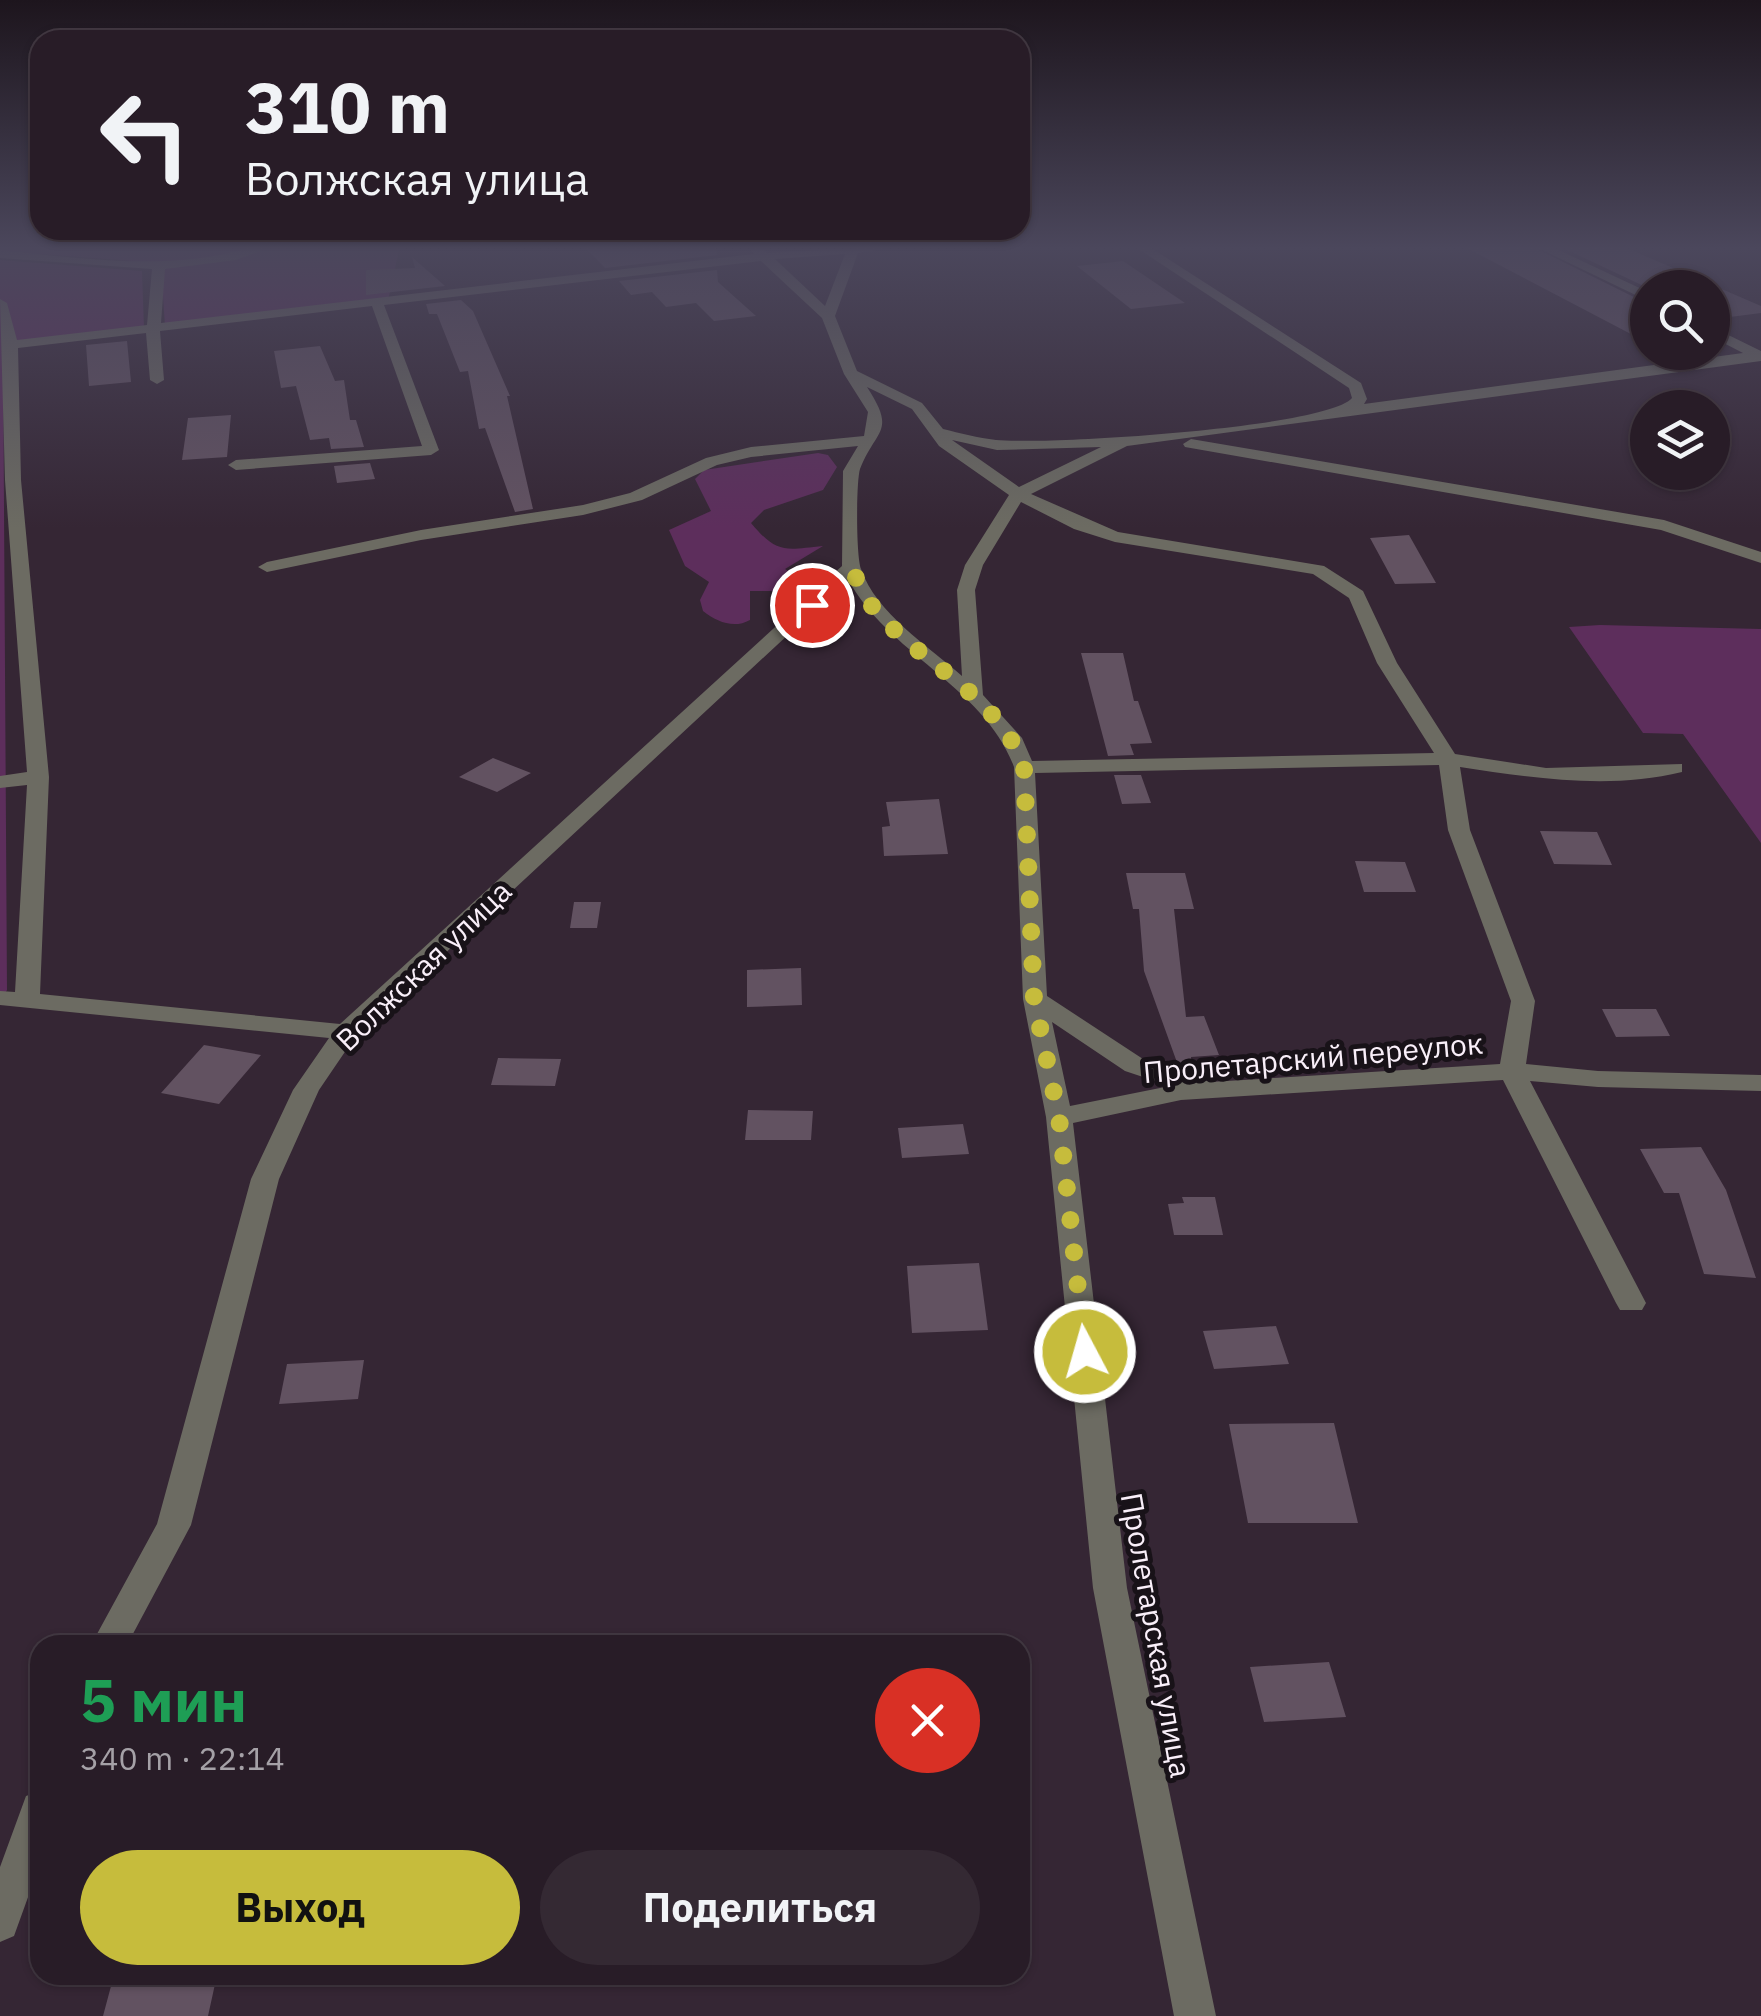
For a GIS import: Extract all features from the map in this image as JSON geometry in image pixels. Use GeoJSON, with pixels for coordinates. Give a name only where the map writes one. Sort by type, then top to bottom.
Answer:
{"type":"FeatureCollection","features":[{"type":"Feature","properties":{"kind":"street"},"geometry":{"type":"LineString","coordinates":[[26,998],[38,777],[20,661],[10,560],[6,345],[58,340]]}},
{"type":"Feature","properties":{"kind":"street"},"geometry":{"type":"LineString","coordinates":[[154,340],[157,380]]}},
{"type":"Feature","properties":{"kind":"street"},"geometry":{"type":"LineString","coordinates":[[236,466],[431,450],[391,340]]}},
{"type":"Feature","properties":{"kind":"street"},"geometry":{"type":"LineString","coordinates":[[838,340],[851,374],[876,412],[871,440],[852,471],[851,568]]}},
{"type":"Feature","properties":{"kind":"street"},"geometry":{"type":"LineString","coordinates":[[1285,340],[1356,386],[1360,400],[1350,410]]}},
{"type":"Feature","properties":{"kind":"street"},"geometry":{"type":"LineString","coordinates":[[1730,340],[1760,356]]}},
{"type":"Feature","properties":{"kind":"street"},"geometry":{"type":"LineString","coordinates":[[973,696],[966,590],[974,565],[1018,494],[1123,442],[1760,356]]}},
{"type":"Feature","properties":{"kind":"street","name":"Пролетарский переулок"},"geometry":{"type":"LineString","coordinates":[[851,374],[917,406],[945,443],[1018,494],[1116,538],[1264,558],[1318,570],[1356,594],[1386,663],[1448,760],[1460,830],[1523,1001],[1512,1071],[1211,1091],[1059,1117]]}},
{"type":"Feature","properties":{"kind":"street"},"geometry":{"type":"LineString","coordinates":[[1268,456],[1327,416]]}},
{"type":"Feature","properties":{"kind":"street"},"geometry":{"type":"LineString","coordinates":[[938,433],[997,445],[1123,442],[1228,447],[1664,525],[1761,558]]}},
{"type":"Feature","properties":{"kind":"street"},"geometry":{"type":"LineString","coordinates":[[267,568],[421,535],[584,510],[636,497],[712,461],[751,452],[871,440]]}},
{"type":"Feature","properties":{"kind":"street","name":"Пролетарская улица"},"geometry":{"type":"LineString","coordinates":[[851,568],[870,603],[973,696],[1015,742],[1024,767],[1034,999],[1059,1117],[1110,1588],[1195,2016]]}},
{"type":"Feature","properties":{"kind":"street","name":"Волжская улица"},"geometry":{"type":"LineString","coordinates":[[114,1635],[174,1525],[265,1179],[306,1090],[346,1032],[851,568]]}},
{"type":"Feature","properties":{"kind":"street"},"geometry":{"type":"LineString","coordinates":[[1024,767],[1448,760],[1546,774],[1612,775],[1675,768]]}},
{"type":"Feature","properties":{"kind":"street"},"geometry":{"type":"LineString","coordinates":[[0,782],[38,777]]}},
{"type":"Feature","properties":{"kind":"street"},"geometry":{"type":"LineString","coordinates":[[0,998],[346,1032]]}},
{"type":"Feature","properties":{"kind":"street"},"geometry":{"type":"LineString","coordinates":[[1034,999],[1134,1065],[1211,1091]]}},
{"type":"Feature","properties":{"kind":"street"},"geometry":{"type":"LineString","coordinates":[[1512,1071],[1598,1079],[1761,1083]]}},
{"type":"Feature","properties":{"kind":"street"},"geometry":{"type":"LineString","coordinates":[[1512,1071],[1630,1302]]}},
{"type":"Feature","properties":{"kind":"street"},"geometry":{"type":"LineString","coordinates":[[0,1923],[30,1837]]}},
{"type":"Feature","properties":{"kind":"shaded area"},"geometry":{"type":"Polygon","coordinates":[[[0,340],[46,340],[3,345],[7,990],[0,1002],[0,340]]]}},
{"type":"Feature","properties":{"kind":"shaded area"},"geometry":{"type":"Polygon","coordinates":[[[818,453],[828,455],[837,467],[823,490],[764,510],[751,523],[782,548],[823,546],[785,569],[807,583],[789,591],[750,591],[750,620],[744,623],[726,623],[708,615],[700,600],[709,582],[685,566],[669,530],[711,511],[695,479],[704,470],[818,453]]]}},
{"type":"Feature","properties":{"kind":"shaded area"},"geometry":{"type":"Polygon","coordinates":[[[1569,627],[1761,629],[1761,843],[1683,734],[1643,733],[1569,627]]]}},
{"type":"Feature","properties":{"kind":"building"},"geometry":{"type":"Polygon","coordinates":[[[447,340],[486,340],[510,396],[533,509],[515,512],[485,428],[479,429],[468,371],[460,372],[447,340]]]}},
{"type":"Feature","properties":{"kind":"building"},"geometry":{"type":"Polygon","coordinates":[[[127,341],[131,382],[89,386],[86,345],[127,341]]]}},
{"type":"Feature","properties":{"kind":"building"},"geometry":{"type":"Polygon","coordinates":[[[320,346],[335,381],[344,380],[350,420],[356,420],[364,447],[331,449],[329,438],[310,440],[296,386],[281,388],[274,351],[320,346]]]}},
{"type":"Feature","properties":{"kind":"building"},"geometry":{"type":"Polygon","coordinates":[[[231,415],[227,457],[182,460],[188,418],[231,415]]]}},
{"type":"Feature","properties":{"kind":"building"},"geometry":{"type":"Polygon","coordinates":[[[370,463],[375,479],[337,483],[334,466],[370,463]]]}},
{"type":"Feature","properties":{"kind":"building"},"geometry":{"type":"Polygon","coordinates":[[[1409,535],[1436,583],[1395,584],[1370,538],[1409,535]]]}},
{"type":"Feature","properties":{"kind":"building"},"geometry":{"type":"Polygon","coordinates":[[[1081,653],[1123,653],[1134,701],[1138,701],[1152,743],[1130,744],[1134,755],[1108,756],[1081,653]]]}},
{"type":"Feature","properties":{"kind":"building"},"geometry":{"type":"Polygon","coordinates":[[[493,758],[531,773],[497,792],[459,777],[493,758]]]}},
{"type":"Feature","properties":{"kind":"building"},"geometry":{"type":"Polygon","coordinates":[[[1114,775],[1141,775],[1151,803],[1122,804],[1114,775]]]}},
{"type":"Feature","properties":{"kind":"building"},"geometry":{"type":"Polygon","coordinates":[[[939,799],[948,854],[884,856],[882,827],[890,826],[886,802],[939,799]]]}},
{"type":"Feature","properties":{"kind":"building"},"geometry":{"type":"Polygon","coordinates":[[[1540,831],[1597,832],[1612,865],[1554,864],[1540,831]]]}},
{"type":"Feature","properties":{"kind":"building"},"geometry":{"type":"Polygon","coordinates":[[[1355,861],[1405,862],[1416,892],[1364,892],[1355,861]]]}},
{"type":"Feature","properties":{"kind":"building"},"geometry":{"type":"Polygon","coordinates":[[[1126,873],[1185,873],[1194,909],[1174,909],[1186,1017],[1204,1016],[1219,1055],[1191,1057],[1192,1067],[1179,1068],[1144,971],[1139,909],[1133,909],[1126,873]]]}},
{"type":"Feature","properties":{"kind":"building"},"geometry":{"type":"Polygon","coordinates":[[[574,902],[601,902],[597,928],[570,928],[574,902]]]}},
{"type":"Feature","properties":{"kind":"building"},"geometry":{"type":"Polygon","coordinates":[[[801,968],[802,1005],[747,1007],[747,970],[801,968]]]}},
{"type":"Feature","properties":{"kind":"building"},"geometry":{"type":"Polygon","coordinates":[[[1602,1009],[1656,1009],[1670,1036],[1616,1037],[1602,1009]]]}},
{"type":"Feature","properties":{"kind":"building"},"geometry":{"type":"Polygon","coordinates":[[[204,1045],[261,1055],[219,1104],[161,1093],[204,1045]]]}},
{"type":"Feature","properties":{"kind":"building"},"geometry":{"type":"Polygon","coordinates":[[[498,1058],[561,1059],[555,1086],[491,1085],[498,1058]]]}},
{"type":"Feature","properties":{"kind":"building"},"geometry":{"type":"Polygon","coordinates":[[[748,1110],[813,1111],[811,1140],[745,1140],[748,1110]]]}},
{"type":"Feature","properties":{"kind":"building"},"geometry":{"type":"Polygon","coordinates":[[[963,1124],[969,1154],[902,1158],[898,1128],[963,1124]]]}},
{"type":"Feature","properties":{"kind":"building"},"geometry":{"type":"Polygon","coordinates":[[[1701,1147],[1726,1190],[1756,1278],[1704,1274],[1679,1193],[1664,1193],[1640,1149],[1701,1147]]]}},
{"type":"Feature","properties":{"kind":"building"},"geometry":{"type":"Polygon","coordinates":[[[1182,1197],[1215,1197],[1223,1235],[1174,1235],[1168,1204],[1184,1203],[1182,1197]]]}},
{"type":"Feature","properties":{"kind":"building"},"geometry":{"type":"Polygon","coordinates":[[[979,1263],[988,1330],[912,1333],[907,1266],[979,1263]]]}},
{"type":"Feature","properties":{"kind":"building"},"geometry":{"type":"Polygon","coordinates":[[[1276,1326],[1289,1364],[1214,1369],[1203,1331],[1276,1326]]]}},
{"type":"Feature","properties":{"kind":"building"},"geometry":{"type":"Polygon","coordinates":[[[364,1360],[358,1399],[279,1404],[287,1364],[364,1360]]]}},
{"type":"Feature","properties":{"kind":"building"},"geometry":{"type":"Polygon","coordinates":[[[1334,1423],[1358,1523],[1248,1523],[1229,1424],[1334,1423]]]}},
{"type":"Feature","properties":{"kind":"building"},"geometry":{"type":"Polygon","coordinates":[[[1329,1662],[1346,1717],[1264,1722],[1250,1667],[1329,1662]]]}},
{"type":"Feature","properties":{"kind":"building"},"geometry":{"type":"Polygon","coordinates":[[[111,1985],[215,1985],[208,2016],[103,2016],[111,1985]]]}},
{"type":"Feature","properties":{"kind":"route"},"geometry":{"type":"LineString","coordinates":[[812,605],[851,568],[870,603],[973,696],[1015,742],[1024,767],[1034,999],[1059,1117],[1085,1352]]}}]}
